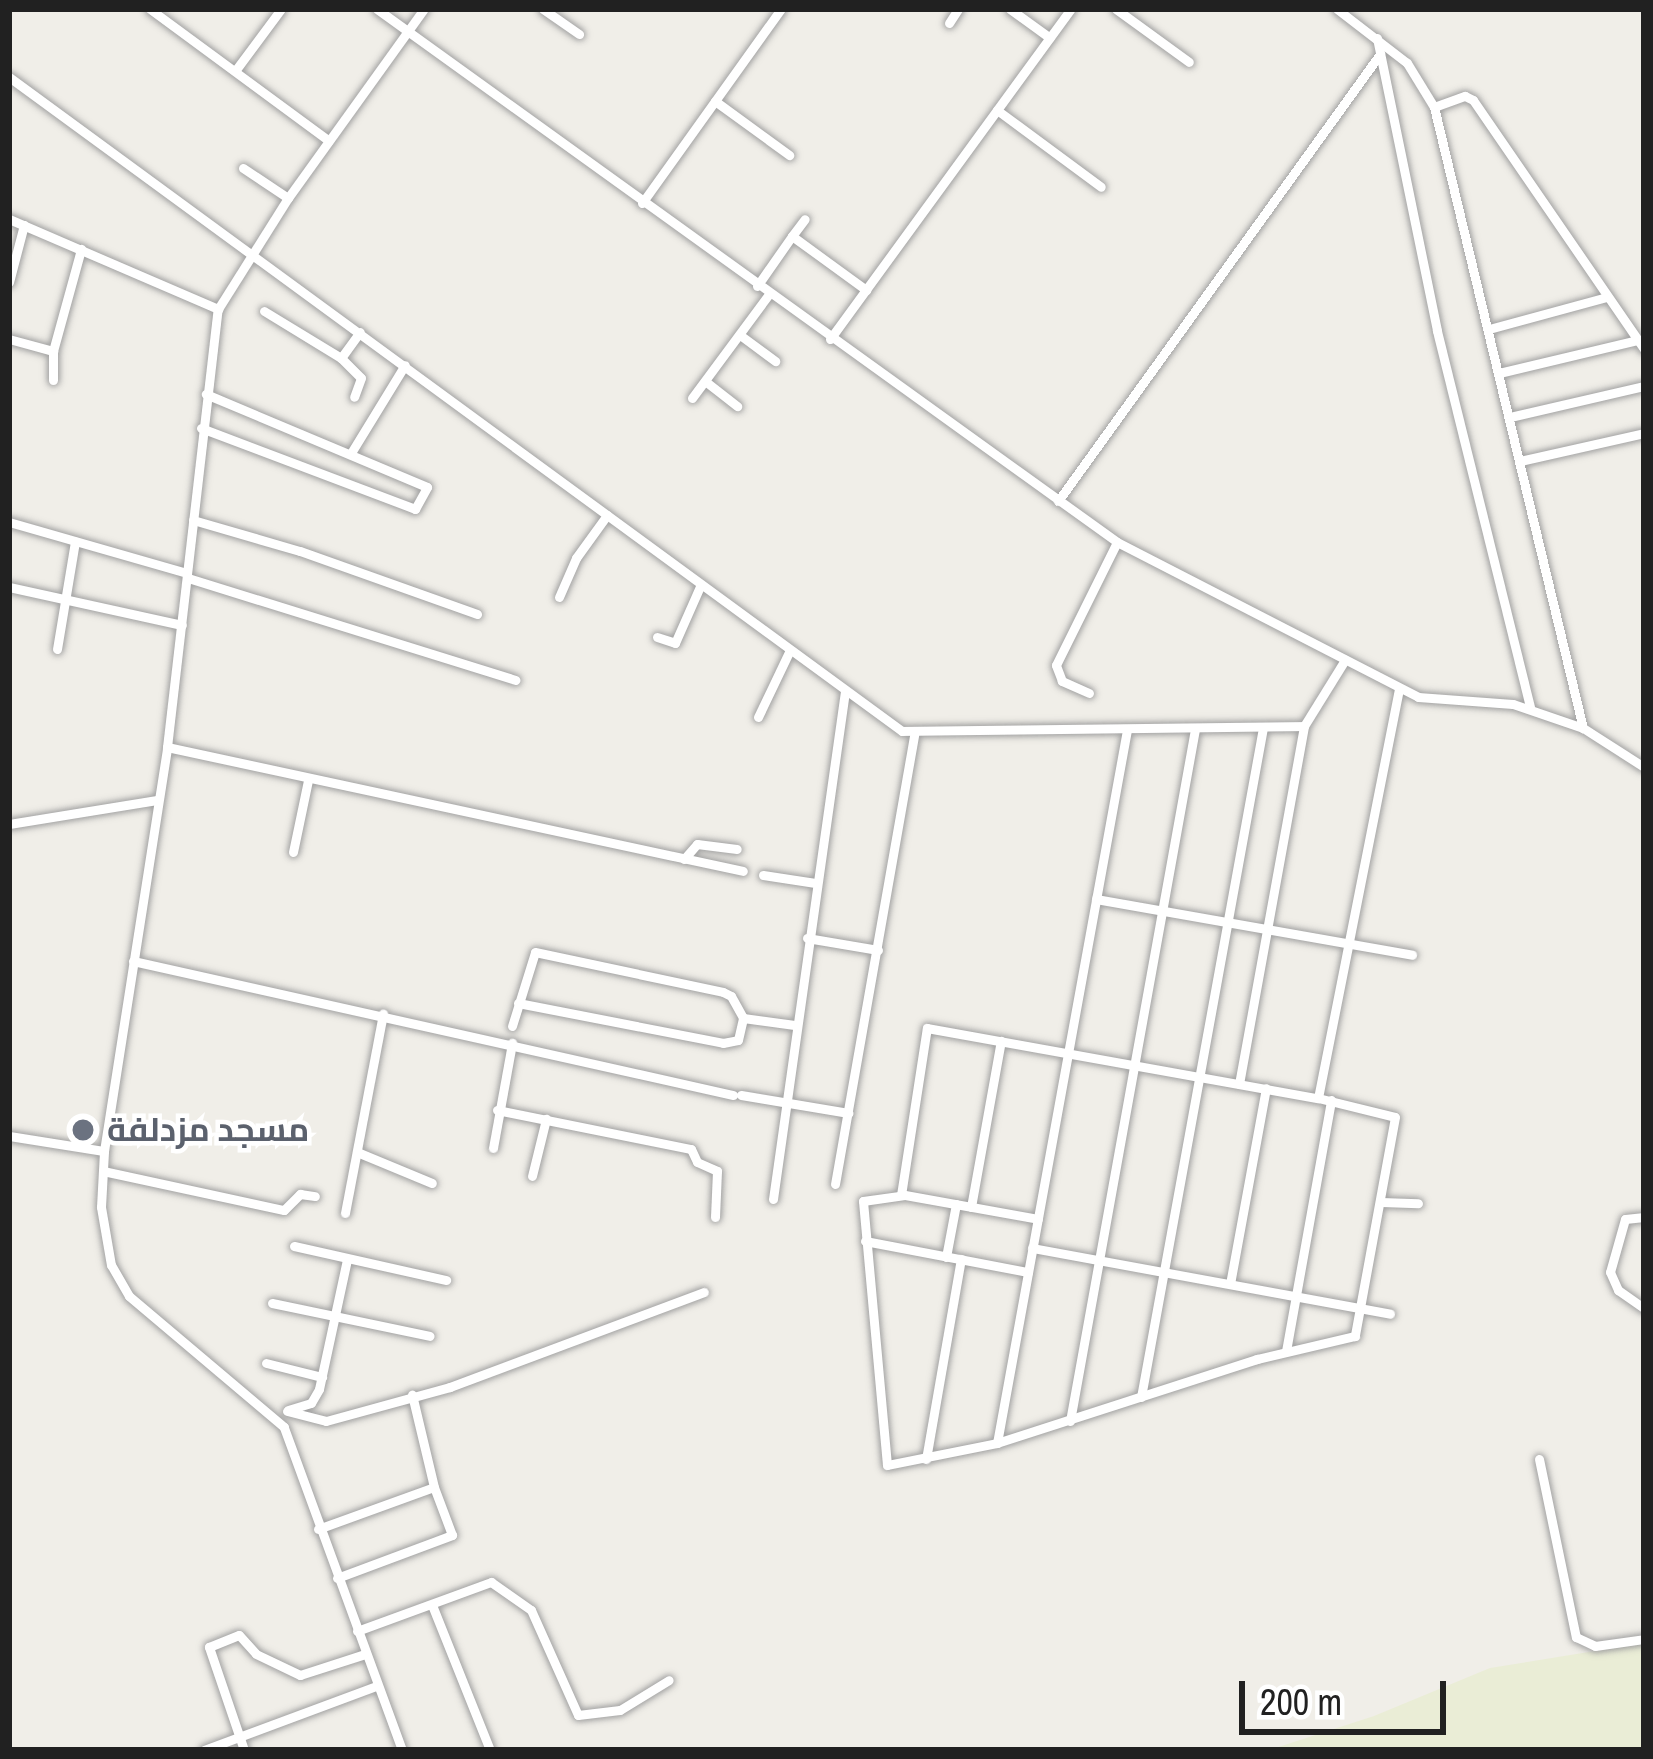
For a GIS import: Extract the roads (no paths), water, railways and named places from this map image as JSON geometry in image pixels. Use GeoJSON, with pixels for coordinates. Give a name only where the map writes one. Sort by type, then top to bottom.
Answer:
{"type":"FeatureCollection","features":[{"type":"Feature","properties":{"kind":"street"},"geometry":{"type":"LineString","coordinates":[[150,9],[329,141]]}},
{"type":"Feature","properties":{"kind":"street"},"geometry":{"type":"LineString","coordinates":[[235,71],[281,9]]}},
{"type":"Feature","properties":{"kind":"street"},"geometry":{"type":"LineString","coordinates":[[377,9],[1118,542],[1399,689],[1428,699],[1530,708],[1583,728],[1644,767]]}},
{"type":"Feature","properties":{"kind":"street"},"geometry":{"type":"LineString","coordinates":[[402,1750],[284,1427],[177,1340],[120,1283],[102,1225],[104,1151],[167,747],[218,309],[288,198],[424,9]]}},
{"type":"Feature","properties":{"kind":"street"},"geometry":{"type":"LineString","coordinates":[[543,9],[579,34]]}},
{"type":"Feature","properties":{"kind":"street"},"geometry":{"type":"LineString","coordinates":[[643,203],[781,9]]}},
{"type":"Feature","properties":{"kind":"street"},"geometry":{"type":"LineString","coordinates":[[949,23],[958,9]]}},
{"type":"Feature","properties":{"kind":"street"},"geometry":{"type":"LineString","coordinates":[[1010,9],[1050,38]]}},
{"type":"Feature","properties":{"kind":"street"},"geometry":{"type":"LineString","coordinates":[[830,339],[1070,9]]}},
{"type":"Feature","properties":{"kind":"street"},"geometry":{"type":"LineString","coordinates":[[1116,9],[1189,62]]}},
{"type":"Feature","properties":{"kind":"street"},"geometry":{"type":"LineString","coordinates":[[1337,9],[1407,63],[1434,107],[1583,728]]}},
{"type":"Feature","properties":{"kind":"street"},"geometry":{"type":"LineString","coordinates":[[1377,38],[1437,331],[1530,708]]}},
{"type":"Feature","properties":{"kind":"street"},"geometry":{"type":"LineString","coordinates":[[1058,501],[1380,54]]}},
{"type":"Feature","properties":{"kind":"street"},"geometry":{"type":"LineString","coordinates":[[9,77],[902,731],[1304,726]]}},
{"type":"Feature","properties":{"kind":"street"},"geometry":{"type":"LineString","coordinates":[[1434,107],[1466,95],[1473,100],[1641,344],[1499,373]]}},
{"type":"Feature","properties":{"kind":"street"},"geometry":{"type":"LineString","coordinates":[[715,101],[789,154]]}},
{"type":"Feature","properties":{"kind":"street"},"geometry":{"type":"LineString","coordinates":[[997,110],[1101,187]]}},
{"type":"Feature","properties":{"kind":"street"},"geometry":{"type":"LineString","coordinates":[[243,168],[288,198]]}},
{"type":"Feature","properties":{"kind":"street"},"geometry":{"type":"LineString","coordinates":[[9,219],[218,309]]}},
{"type":"Feature","properties":{"kind":"street"},"geometry":{"type":"LineString","coordinates":[[757,286],[805,219]]}},
{"type":"Feature","properties":{"kind":"street"},"geometry":{"type":"LineString","coordinates":[[9,282],[24,225]]}},
{"type":"Feature","properties":{"kind":"street"},"geometry":{"type":"LineString","coordinates":[[792,236],[866,290]]}},
{"type":"Feature","properties":{"kind":"street"},"geometry":{"type":"LineString","coordinates":[[52,380],[52,351],[80,249]]}},
{"type":"Feature","properties":{"kind":"street"},"geometry":{"type":"LineString","coordinates":[[692,398],[769,294]]}},
{"type":"Feature","properties":{"kind":"street"},"geometry":{"type":"LineString","coordinates":[[1489,329],[1607,297]]}},
{"type":"Feature","properties":{"kind":"street"},"geometry":{"type":"LineString","coordinates":[[264,311],[341,358],[362,378],[354,397]]}},
{"type":"Feature","properties":{"kind":"street"},"geometry":{"type":"LineString","coordinates":[[341,358],[360,332]]}},
{"type":"Feature","properties":{"kind":"street"},"geometry":{"type":"LineString","coordinates":[[740,335],[775,361]]}},
{"type":"Feature","properties":{"kind":"street"},"geometry":{"type":"LineString","coordinates":[[9,339],[52,351]]}},
{"type":"Feature","properties":{"kind":"street"},"geometry":{"type":"LineString","coordinates":[[352,453],[405,365]]}},
{"type":"Feature","properties":{"kind":"street"},"geometry":{"type":"LineString","coordinates":[[705,381],[737,406]]}},
{"type":"Feature","properties":{"kind":"street"},"geometry":{"type":"LineString","coordinates":[[1510,417],[1644,386]]}},
{"type":"Feature","properties":{"kind":"street"},"geometry":{"type":"LineString","coordinates":[[201,428],[418,507],[425,482],[206,394]]}},
{"type":"Feature","properties":{"kind":"street"},"geometry":{"type":"LineString","coordinates":[[1520,461],[1644,433]]}},
{"type":"Feature","properties":{"kind":"street"},"geometry":{"type":"LineString","coordinates":[[559,596],[576,559],[607,515]]}},
{"type":"Feature","properties":{"kind":"street"},"geometry":{"type":"LineString","coordinates":[[193,520],[300,550],[477,614]]}},
{"type":"Feature","properties":{"kind":"street"},"geometry":{"type":"LineString","coordinates":[[9,523],[514,680]]}},
{"type":"Feature","properties":{"kind":"street"},"geometry":{"type":"LineString","coordinates":[[57,649],[75,542]]}},
{"type":"Feature","properties":{"kind":"street"},"geometry":{"type":"LineString","coordinates":[[1089,692],[1062,680],[1056,665],[1118,542]]}},
{"type":"Feature","properties":{"kind":"street"},"geometry":{"type":"LineString","coordinates":[[657,637],[675,643],[701,584]]}},
{"type":"Feature","properties":{"kind":"street"},"geometry":{"type":"LineString","coordinates":[[9,587],[182,625]]}},
{"type":"Feature","properties":{"kind":"street"},"geometry":{"type":"LineString","coordinates":[[758,717],[790,650]]}},
{"type":"Feature","properties":{"kind":"street"},"geometry":{"type":"LineString","coordinates":[[1239,1084],[1304,726],[1346,660]]}},
{"type":"Feature","properties":{"kind":"street"},"geometry":{"type":"LineString","coordinates":[[1318,1098],[1399,689]]}},
{"type":"Feature","properties":{"kind":"street"},"geometry":{"type":"LineString","coordinates":[[773,1198],[844,691]]}},
{"type":"Feature","properties":{"kind":"street"},"geometry":{"type":"LineString","coordinates":[[1070,1421],[1195,728]]}},
{"type":"Feature","properties":{"kind":"street"},"geometry":{"type":"LineString","coordinates":[[1141,1397],[1263,728]]}},
{"type":"Feature","properties":{"kind":"street"},"geometry":{"type":"LineString","coordinates":[[997,1443],[1127,730]]}},
{"type":"Feature","properties":{"kind":"street"},"geometry":{"type":"LineString","coordinates":[[835,1184],[914,732]]}},
{"type":"Feature","properties":{"kind":"street"},"geometry":{"type":"LineString","coordinates":[[167,747],[743,871]]}},
{"type":"Feature","properties":{"kind":"street"},"geometry":{"type":"LineString","coordinates":[[292,852],[308,780]]}},
{"type":"Feature","properties":{"kind":"street"},"geometry":{"type":"LineString","coordinates":[[9,824],[157,800]]}},
{"type":"Feature","properties":{"kind":"street"},"geometry":{"type":"LineString","coordinates":[[684,859],[697,844],[737,849]]}},
{"type":"Feature","properties":{"kind":"street"},"geometry":{"type":"LineString","coordinates":[[763,875],[815,883]]}},
{"type":"Feature","properties":{"kind":"street"},"geometry":{"type":"LineString","coordinates":[[1096,899],[1412,956]]}},
{"type":"Feature","properties":{"kind":"street"},"geometry":{"type":"LineString","coordinates":[[807,938],[878,950]]}},
{"type":"Feature","properties":{"kind":"street"},"geometry":{"type":"LineString","coordinates":[[512,1025],[536,952],[723,992],[743,1018],[795,1024]]}},
{"type":"Feature","properties":{"kind":"street"},"geometry":{"type":"LineString","coordinates":[[133,961],[737,1095],[849,1112]]}},
{"type":"Feature","properties":{"kind":"street"},"geometry":{"type":"LineString","coordinates":[[518,1003],[723,1043],[738,1040],[743,1018]]}},
{"type":"Feature","properties":{"kind":"street"},"geometry":{"type":"LineString","coordinates":[[345,1213],[382,1014]]}},
{"type":"Feature","properties":{"kind":"street"},"geometry":{"type":"LineString","coordinates":[[901,1195],[923,1030],[1331,1100],[1395,1117],[1353,1337],[1286,1351],[997,1443],[892,1466],[885,1461],[863,1201],[901,1195],[1037,1219]]}},
{"type":"Feature","properties":{"kind":"street"},"geometry":{"type":"LineString","coordinates":[[971,1207],[1001,1041]]}},
{"type":"Feature","properties":{"kind":"street"},"geometry":{"type":"LineString","coordinates":[[493,1148],[512,1043]]}},
{"type":"Feature","properties":{"kind":"street"},"geometry":{"type":"LineString","coordinates":[[1229,1284],[1265,1088]]}},
{"type":"Feature","properties":{"kind":"street"},"geometry":{"type":"LineString","coordinates":[[1286,1351],[1331,1100]]}},
{"type":"Feature","properties":{"kind":"street"},"geometry":{"type":"LineString","coordinates":[[497,1110],[691,1148],[697,1162],[717,1171],[715,1217]]}},
{"type":"Feature","properties":{"kind":"street"},"geometry":{"type":"LineString","coordinates":[[532,1176],[546,1119]]}},
{"type":"Feature","properties":{"kind":"street"},"geometry":{"type":"LineString","coordinates":[[9,1136],[104,1151]]}},
{"type":"Feature","properties":{"kind":"street"},"geometry":{"type":"LineString","coordinates":[[356,1152],[432,1183]]}},
{"type":"Feature","properties":{"kind":"street"},"geometry":{"type":"LineString","coordinates":[[104,1172],[284,1210],[300,1194],[315,1196]]}},
{"type":"Feature","properties":{"kind":"street"},"geometry":{"type":"LineString","coordinates":[[1382,1202],[1418,1203]]}},
{"type":"Feature","properties":{"kind":"street"},"geometry":{"type":"LineString","coordinates":[[946,1256],[956,1204]]}},
{"type":"Feature","properties":{"kind":"street"},"geometry":{"type":"LineString","coordinates":[[1644,1216],[1633,1214],[1623,1222],[1610,1272],[1618,1290],[1644,1308]]}},
{"type":"Feature","properties":{"kind":"street"},"geometry":{"type":"LineString","coordinates":[[866,1241],[1028,1272]]}},
{"type":"Feature","properties":{"kind":"street"},"geometry":{"type":"LineString","coordinates":[[294,1246],[446,1280]]}},
{"type":"Feature","properties":{"kind":"street"},"geometry":{"type":"LineString","coordinates":[[1032,1248],[1390,1314]]}},
{"type":"Feature","properties":{"kind":"street"},"geometry":{"type":"LineString","coordinates":[[272,1414],[311,1403],[322,1377],[346,1259]]}},
{"type":"Feature","properties":{"kind":"street"},"geometry":{"type":"LineString","coordinates":[[926,1459],[962,1259]]}},
{"type":"Feature","properties":{"kind":"street"},"geometry":{"type":"LineString","coordinates":[[287,1411],[326,1421],[530,1361],[704,1292]]}},
{"type":"Feature","properties":{"kind":"street"},"geometry":{"type":"LineString","coordinates":[[272,1304],[430,1336]]}},
{"type":"Feature","properties":{"kind":"street"},"geometry":{"type":"LineString","coordinates":[[266,1363],[322,1377]]}},
{"type":"Feature","properties":{"kind":"street"},"geometry":{"type":"LineString","coordinates":[[337,1578],[452,1535],[434,1487],[412,1395]]}},
{"type":"Feature","properties":{"kind":"street"},"geometry":{"type":"LineString","coordinates":[[1539,1459],[1576,1637],[1594,1646],[1644,1640]]}},
{"type":"Feature","properties":{"kind":"street"},"geometry":{"type":"LineString","coordinates":[[318,1529],[434,1487]]}},
{"type":"Feature","properties":{"kind":"street"},"geometry":{"type":"LineString","coordinates":[[357,1631],[491,1582],[531,1610],[578,1715],[620,1710],[668,1680]]}},
{"type":"Feature","properties":{"kind":"street"},"geometry":{"type":"LineString","coordinates":[[432,1605],[490,1750]]}},
{"type":"Feature","properties":{"kind":"street"},"geometry":{"type":"LineString","coordinates":[[244,1750],[209,1647],[239,1635],[256,1654],[300,1675],[364,1654]]}},
{"type":"Feature","properties":{"kind":"street"},"geometry":{"type":"LineString","coordinates":[[204,1750],[376,1686]]}},
{"type":"Feature","properties":{"kind":"place","name":"مسجد مزدلفة"},"geometry":{"type":"Point","coordinates":[83,1130]}}]}
